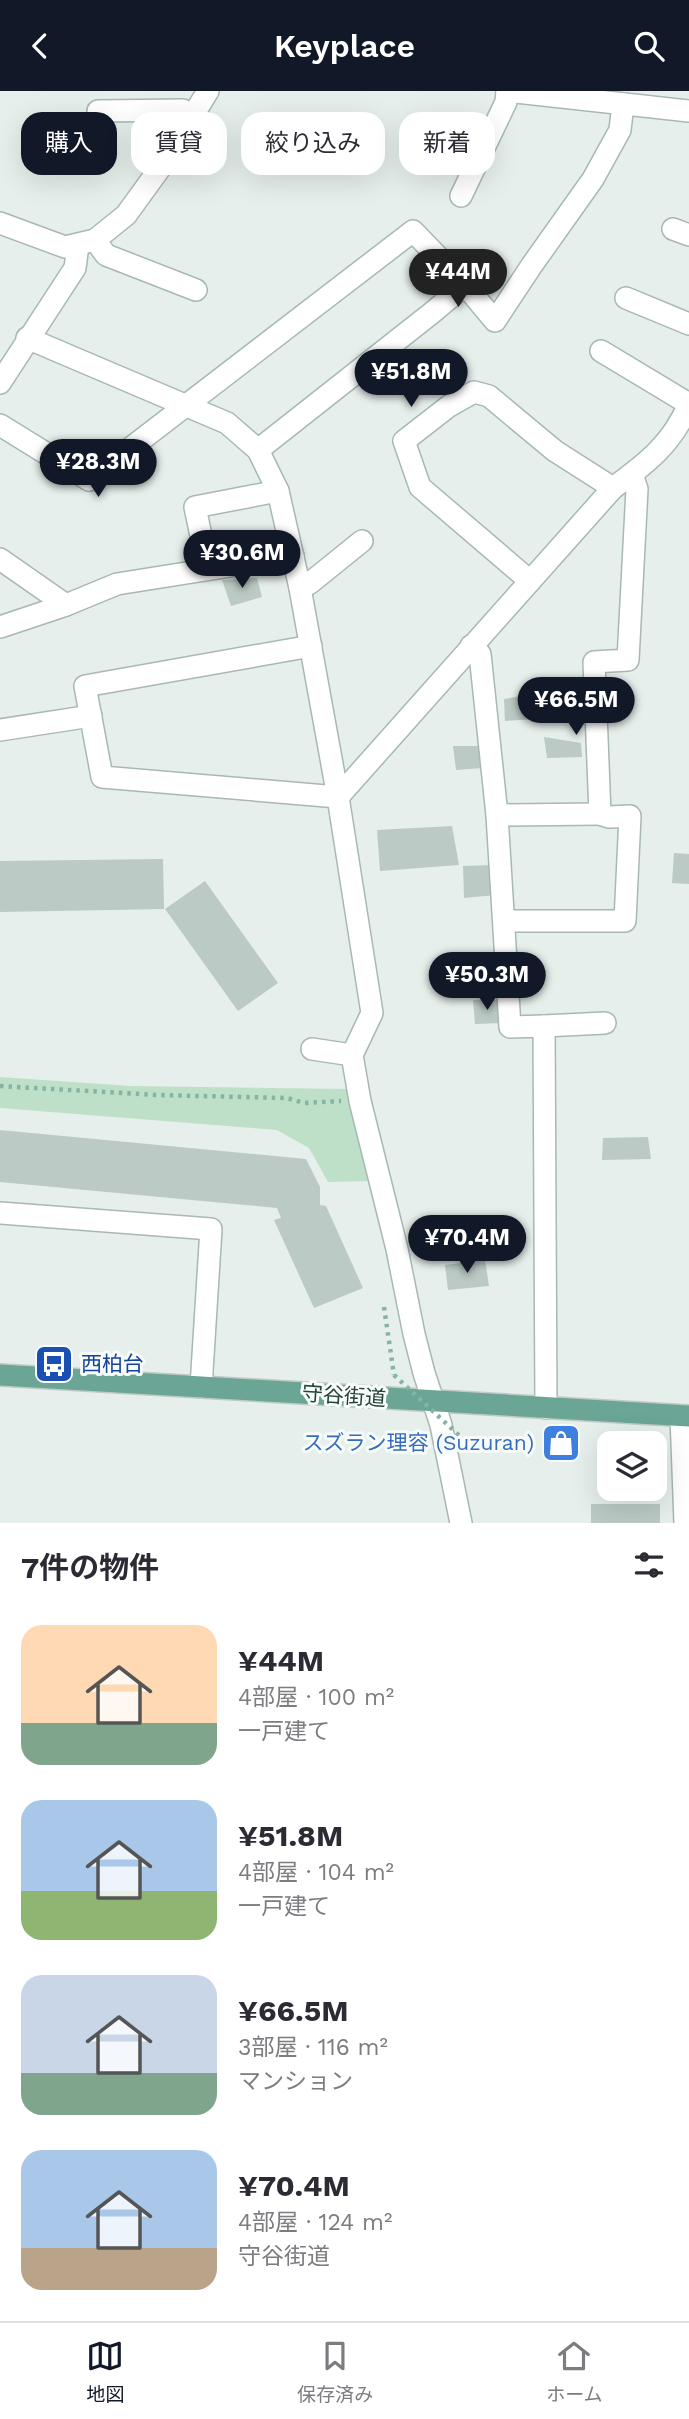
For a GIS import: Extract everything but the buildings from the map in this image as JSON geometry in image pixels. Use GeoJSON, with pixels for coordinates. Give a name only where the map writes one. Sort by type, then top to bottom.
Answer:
{"type":"FeatureCollection","features":[{"type":"Feature","properties":{"kind":"main road","name":"守谷街道"},"geometry":{"type":"LineString","coordinates":[[0,1375],[685,1416]]}},
{"type":"Feature","properties":{"kind":"street"},"geometry":{"type":"LineString","coordinates":[[197,112],[208,91]]}},
{"type":"Feature","properties":{"kind":"street"},"geometry":{"type":"LineString","coordinates":[[461,196],[506,103],[507,91],[623,104],[678,104]]}},
{"type":"Feature","properties":{"kind":"street"},"geometry":{"type":"LineString","coordinates":[[0,425],[89,480],[413,231],[495,321],[593,179],[620,130],[623,104]]}},
{"type":"Feature","properties":{"kind":"street"},"geometry":{"type":"LineString","coordinates":[[98,111],[186,112]]}},
{"type":"Feature","properties":{"kind":"street"},"geometry":{"type":"LineString","coordinates":[[0,223],[65,247],[87,243],[126,215],[154,175]]}},
{"type":"Feature","properties":{"kind":"street"},"geometry":{"type":"LineString","coordinates":[[87,243],[106,255],[188,287]]}},
{"type":"Feature","properties":{"kind":"street"},"geometry":{"type":"LineString","coordinates":[[0,383],[75,268],[87,243]]}},
{"type":"Feature","properties":{"kind":"street"},"geometry":{"type":"LineString","coordinates":[[258,450],[465,285]]}},
{"type":"Feature","properties":{"kind":"street"},"geometry":{"type":"LineString","coordinates":[[626,298],[689,324]]}},
{"type":"Feature","properties":{"kind":"street"},"geometry":{"type":"LineString","coordinates":[[27,338],[227,423],[258,450],[278,491],[311,646],[372,1013],[352,1055],[360,1101],[397,1249],[414,1334],[441,1425],[461,1523]]}},
{"type":"Feature","properties":{"kind":"street"},"geometry":{"type":"LineString","coordinates":[[338,797],[612,488],[684,430],[689,404],[600,351]]}},
{"type":"Feature","properties":{"kind":"street"},"geometry":{"type":"LineString","coordinates":[[530,582],[420,487],[404,441],[449,407],[474,393],[482,394],[489,396],[555,451],[612,488]]}},
{"type":"Feature","properties":{"kind":"street"},"geometry":{"type":"LineString","coordinates":[[600,814],[594,662],[628,660],[637,489],[632,474]]}},
{"type":"Feature","properties":{"kind":"street"},"geometry":{"type":"LineString","coordinates":[[208,569],[195,507],[278,491]]}},
{"type":"Feature","properties":{"kind":"street"},"geometry":{"type":"LineString","coordinates":[[300,587],[310,583],[362,541]]}},
{"type":"Feature","properties":{"kind":"street"},"geometry":{"type":"LineString","coordinates":[[0,627],[117,585],[293,556]]}},
{"type":"Feature","properties":{"kind":"street"},"geometry":{"type":"LineString","coordinates":[[0,559],[66,605]]}},
{"type":"Feature","properties":{"kind":"street"},"geometry":{"type":"LineString","coordinates":[[311,646],[85,686],[102,777],[338,797]]}},
{"type":"Feature","properties":{"kind":"street"},"geometry":{"type":"LineString","coordinates":[[471,646],[480,653],[497,815],[510,1027],[606,1023]]}},
{"type":"Feature","properties":{"kind":"street"},"geometry":{"type":"LineString","coordinates":[[0,730],[91,716]]}},
{"type":"Feature","properties":{"kind":"street"},"geometry":{"type":"LineString","coordinates":[[497,815],[630,816],[625,921],[505,921]]}},
{"type":"Feature","properties":{"kind":"street"},"geometry":{"type":"LineString","coordinates":[[544,1026],[546,1408]]}},
{"type":"Feature","properties":{"kind":"street"},"geometry":{"type":"LineString","coordinates":[[312,1049],[352,1055]]}},
{"type":"Feature","properties":{"kind":"street"},"geometry":{"type":"LineString","coordinates":[[0,1213],[211,1229],[201,1387]]}},
{"type":"Feature","properties":{"kind":"street"},"geometry":{"type":"LineString","coordinates":[[685,1416],[685,1523]]}},
{"type":"Feature","properties":{"kind":"path"},"geometry":{"type":"LineString","coordinates":[[0,1086],[157,1095],[287,1098],[304,1103],[360,1101]]}},
{"type":"Feature","properties":{"kind":"path"},"geometry":{"type":"LineString","coordinates":[[394,1375],[465,1441]]}},
{"type":"Feature","properties":{"kind":"green space"},"geometry":{"type":"Polygon","coordinates":[[[0,1077],[131,1086],[346,1089],[371,1181],[328,1182],[309,1148],[277,1130],[0,1108],[0,1077]]]}},
{"type":"Feature","properties":{"kind":"place","name":"西柏台"},"geometry":{"type":"Point","coordinates":[54,1364]}},
{"type":"Feature","properties":{"kind":"place","name":"スズラン理容 (Suzuran)"},"geometry":{"type":"Point","coordinates":[561,1443]}}]}
